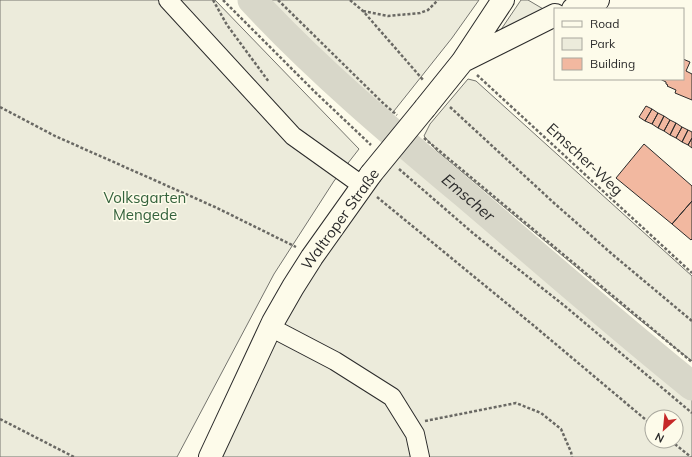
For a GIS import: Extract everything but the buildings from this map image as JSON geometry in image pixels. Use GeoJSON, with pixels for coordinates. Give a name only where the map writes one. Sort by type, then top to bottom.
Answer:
{"type":"FeatureCollection","features":[{"type":"Feature","properties":{"kind":"main road","name":"Waltroper Straße"},"geometry":{"type":"LineString","coordinates":[[210,457],[270,327],[292,287],[367,180],[462,62],[503,0]]}},
{"type":"Feature","properties":{"kind":"main road"},"geometry":{"type":"LineString","coordinates":[[576,8],[598,0]]}},
{"type":"Feature","properties":{"kind":"main road"},"geometry":{"type":"LineString","coordinates":[[462,62],[554,16]]}},
{"type":"Feature","properties":{"kind":"lane"},"geometry":{"type":"LineString","coordinates":[[168,0],[293,136],[367,180]]}},
{"type":"Feature","properties":{"kind":"lane"},"geometry":{"type":"LineString","coordinates":[[270,327],[336,361],[392,398],[415,434],[420,457]]}},
{"type":"Feature","properties":{"kind":"path"},"geometry":{"type":"LineString","coordinates":[[213,0],[227,25],[273,88]]}},
{"type":"Feature","properties":{"kind":"path"},"geometry":{"type":"LineString","coordinates":[[223,0],[360,135]]}},
{"type":"Feature","properties":{"kind":"path"},"geometry":{"type":"LineString","coordinates":[[278,0],[402,120]]}},
{"type":"Feature","properties":{"kind":"path"},"geometry":{"type":"LineString","coordinates":[[350,0],[363,11],[430,101],[560,208],[692,321]]}},
{"type":"Feature","properties":{"kind":"path"},"geometry":{"type":"LineString","coordinates":[[363,11],[388,16],[420,13],[428,10],[438,0]]}},
{"type":"Feature","properties":{"kind":"path","name":"Emscher-Weg"},"geometry":{"type":"LineString","coordinates":[[462,62],[692,273]]}},
{"type":"Feature","properties":{"kind":"path"},"geometry":{"type":"LineString","coordinates":[[0,107],[55,136],[215,207],[297,247]]}},
{"type":"Feature","properties":{"kind":"path"},"geometry":{"type":"LineString","coordinates":[[420,135],[692,362]]}},
{"type":"Feature","properties":{"kind":"path"},"geometry":{"type":"LineString","coordinates":[[367,180],[533,325],[644,418]]}},
{"type":"Feature","properties":{"kind":"path"},"geometry":{"type":"LineString","coordinates":[[412,180],[474,234],[566,307],[692,413]]}},
{"type":"Feature","properties":{"kind":"path"},"geometry":{"type":"LineString","coordinates":[[409,425],[516,403],[541,413],[561,429],[572,457]]}},
{"type":"Feature","properties":{"kind":"path"},"geometry":{"type":"LineString","coordinates":[[0,419],[74,457]]}},
{"type":"Feature","properties":{"kind":"path"},"geometry":{"type":"LineString","coordinates":[[680,449],[690,457]]}},
{"type":"Feature","properties":{"kind":"green space","name":"Volksgarten Mengede"},"geometry":{"type":"Polygon","coordinates":[[[0,0],[215,0],[359,149],[334,181],[274,274],[177,457],[0,457],[0,0]]]}},
{"type":"Feature","properties":{"kind":"green space"},"geometry":{"type":"Polygon","coordinates":[[[268,0],[479,0],[452,38],[386,121],[268,0]]]}},
{"type":"Feature","properties":{"kind":"green space"},"geometry":{"type":"Polygon","coordinates":[[[521,0],[528,0],[550,13],[500,31],[521,0]]]}},
{"type":"Feature","properties":{"kind":"green space"},"geometry":{"type":"Polygon","coordinates":[[[468,79],[476,81],[692,276],[692,361],[636,317],[437,151],[424,136],[430,124],[468,79]]]}},
{"type":"Feature","properties":{"kind":"green space"},"geometry":{"type":"Polygon","coordinates":[[[399,139],[626,332],[692,386],[692,457],[210,457],[273,322],[399,139]]]}},
{"type":"Feature","properties":{"kind":"waterway","name":"Emscher"},"geometry":{"type":"LineString","coordinates":[[252,0],[329,77],[383,125],[606,315],[692,386]]}}]}
